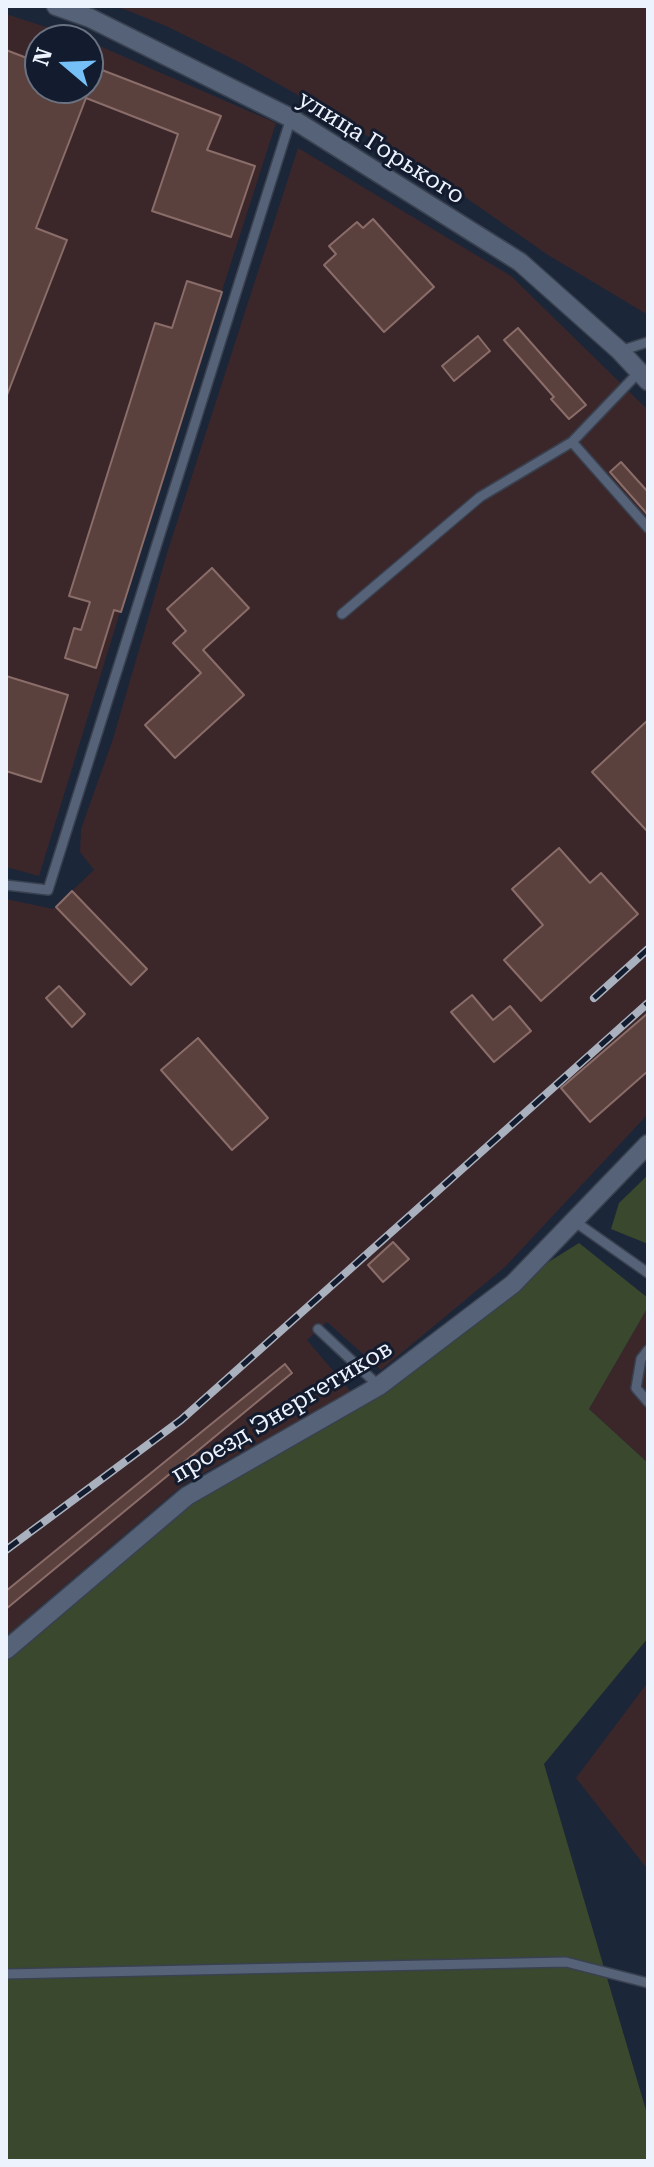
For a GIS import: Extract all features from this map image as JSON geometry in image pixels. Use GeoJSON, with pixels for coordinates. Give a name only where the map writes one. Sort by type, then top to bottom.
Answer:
{"type":"FeatureCollection","features":[{"type":"Feature","properties":{"kind":"street","name":"улица Горького"},"geometry":{"type":"LineString","coordinates":[[56,6],[90,18],[291,118],[520,262],[644,376]]}},
{"type":"Feature","properties":{"kind":"street","name":"проезд Энергетиков"},"geometry":{"type":"LineString","coordinates":[[6,1650],[187,1496],[379,1386],[513,1284],[648,1144]]}},
{"type":"Feature","properties":{"kind":"lane"},"geometry":{"type":"LineString","coordinates":[[6,885],[48,890],[291,118]]}},
{"type":"Feature","properties":{"kind":"lane"},"geometry":{"type":"LineString","coordinates":[[620,351],[648,342]]}},
{"type":"Feature","properties":{"kind":"lane"},"geometry":{"type":"LineString","coordinates":[[342,614],[480,497],[572,442],[644,376]]}},
{"type":"Feature","properties":{"kind":"lane"},"geometry":{"type":"LineString","coordinates":[[572,442],[648,528]]}},
{"type":"Feature","properties":{"kind":"lane"},"geometry":{"type":"LineString","coordinates":[[574,1221],[648,1273]]}},
{"type":"Feature","properties":{"kind":"lane"},"geometry":{"type":"LineString","coordinates":[[318,1329],[379,1386]]}},
{"type":"Feature","properties":{"kind":"lane"},"geometry":{"type":"LineString","coordinates":[[648,1350],[641,1359],[636,1388],[648,1402]]}},
{"type":"Feature","properties":{"kind":"lane"},"geometry":{"type":"LineString","coordinates":[[6,1974],[566,1962],[648,1983]]}},
{"type":"Feature","properties":{"kind":"shaded area"},"geometry":{"type":"Polygon","coordinates":[[[116,6],[648,6],[648,315],[548,255],[439,179],[319,107],[243,64],[166,26],[116,6]]]}},
{"type":"Feature","properties":{"kind":"shaded area"},"geometry":{"type":"Polygon","coordinates":[[[6,14],[37,24],[24,24],[24,104],[104,104],[104,48],[276,123],[147,524],[39,876],[6,867],[6,14]]]}},
{"type":"Feature","properties":{"kind":"shaded area"},"geometry":{"type":"Polygon","coordinates":[[[298,148],[511,276],[648,410],[648,1114],[505,1267],[381,1370],[327,1322],[307,1340],[351,1392],[184,1484],[6,1636],[6,899],[53,909],[94,870],[80,852],[81,829],[113,739],[168,550],[298,148]]]}},
{"type":"Feature","properties":{"kind":"shaded area"},"geometry":{"type":"Polygon","coordinates":[[[648,1307],[648,1463],[589,1409],[648,1307]]]}},
{"type":"Feature","properties":{"kind":"shaded area"},"geometry":{"type":"Polygon","coordinates":[[[648,1682],[648,1870],[576,1778],[648,1682]]]}},
{"type":"Feature","properties":{"kind":"green space"},"geometry":{"type":"Polygon","coordinates":[[[648,1175],[648,1244],[611,1229],[619,1203],[648,1175]]]}},
{"type":"Feature","properties":{"kind":"green space"},"geometry":{"type":"Polygon","coordinates":[[[579,1243],[648,1298],[648,1307],[589,1409],[648,1463],[648,1638],[544,1764],[648,2117],[648,2161],[6,2161],[6,1650],[187,1496],[379,1386],[513,1284],[579,1243]]]}},
{"type":"Feature","properties":{"kind":"building"},"geometry":{"type":"Polygon","coordinates":[[[6,50],[24,57],[24,104],[84,104],[36,228],[67,240],[7,395],[6,50]]]}},
{"type":"Feature","properties":{"kind":"building"},"geometry":{"type":"Polygon","coordinates":[[[104,71],[221,116],[207,150],[255,166],[231,237],[152,211],[178,134],[101,104],[104,104],[104,71]]]}},
{"type":"Feature","properties":{"kind":"building"},"geometry":{"type":"Polygon","coordinates":[[[373,219],[434,287],[384,332],[324,265],[336,254],[329,246],[357,222],[363,228],[373,219]]]}},
{"type":"Feature","properties":{"kind":"building"},"geometry":{"type":"Polygon","coordinates":[[[187,281],[222,292],[121,612],[114,610],[96,668],[65,658],[74,628],[81,630],[90,602],[69,596],[155,323],[172,328],[187,281]]]}},
{"type":"Feature","properties":{"kind":"building"},"geometry":{"type":"Polygon","coordinates":[[[518,328],[586,405],[569,419],[504,340],[518,328]]]}},
{"type":"Feature","properties":{"kind":"building"},"geometry":{"type":"Polygon","coordinates":[[[478,336],[490,351],[454,381],[442,366],[478,336]]]}},
{"type":"Feature","properties":{"kind":"building"},"geometry":{"type":"Polygon","coordinates":[[[621,462],[648,492],[648,515],[610,472],[621,462]]]}},
{"type":"Feature","properties":{"kind":"building"},"geometry":{"type":"Polygon","coordinates":[[[212,568],[249,608],[203,650],[244,695],[175,758],[145,725],[201,673],[173,643],[186,631],[167,609],[212,568]]]}},
{"type":"Feature","properties":{"kind":"building"},"geometry":{"type":"Polygon","coordinates":[[[6,676],[68,695],[41,782],[6,771],[6,676]]]}},
{"type":"Feature","properties":{"kind":"building"},"geometry":{"type":"Polygon","coordinates":[[[648,720],[648,832],[592,772],[648,720]]]}},
{"type":"Feature","properties":{"kind":"building"},"geometry":{"type":"Polygon","coordinates":[[[559,848],[590,883],[601,873],[638,914],[541,1001],[504,960],[543,925],[512,889],[559,848]]]}},
{"type":"Feature","properties":{"kind":"building"},"geometry":{"type":"Polygon","coordinates":[[[72,891],[147,969],[131,985],[56,907],[72,891]]]}},
{"type":"Feature","properties":{"kind":"building"},"geometry":{"type":"Polygon","coordinates":[[[59,986],[85,1014],[72,1027],[46,998],[59,986]]]}},
{"type":"Feature","properties":{"kind":"building"},"geometry":{"type":"Polygon","coordinates":[[[472,995],[493,1020],[510,1006],[531,1031],[494,1062],[451,1012],[472,995]]]}},
{"type":"Feature","properties":{"kind":"building"},"geometry":{"type":"Polygon","coordinates":[[[648,1013],[648,1071],[590,1122],[561,1088],[648,1013]]]}},
{"type":"Feature","properties":{"kind":"building"},"geometry":{"type":"Polygon","coordinates":[[[198,1038],[268,1118],[232,1150],[161,1070],[198,1038]]]}},
{"type":"Feature","properties":{"kind":"building"},"geometry":{"type":"Polygon","coordinates":[[[393,1242],[409,1259],[383,1282],[368,1265],[393,1242]]]}},
{"type":"Feature","properties":{"kind":"building"},"geometry":{"type":"Polygon","coordinates":[[[285,1364],[292,1373],[6,1609],[6,1591],[285,1364]]]}},
{"type":"Feature","properties":{"kind":"railway"},"geometry":{"type":"LineString","coordinates":[[594,998],[648,949]]}},
{"type":"Feature","properties":{"kind":"railway"},"geometry":{"type":"LineString","coordinates":[[6,1550],[181,1420],[648,1003]]}}]}
